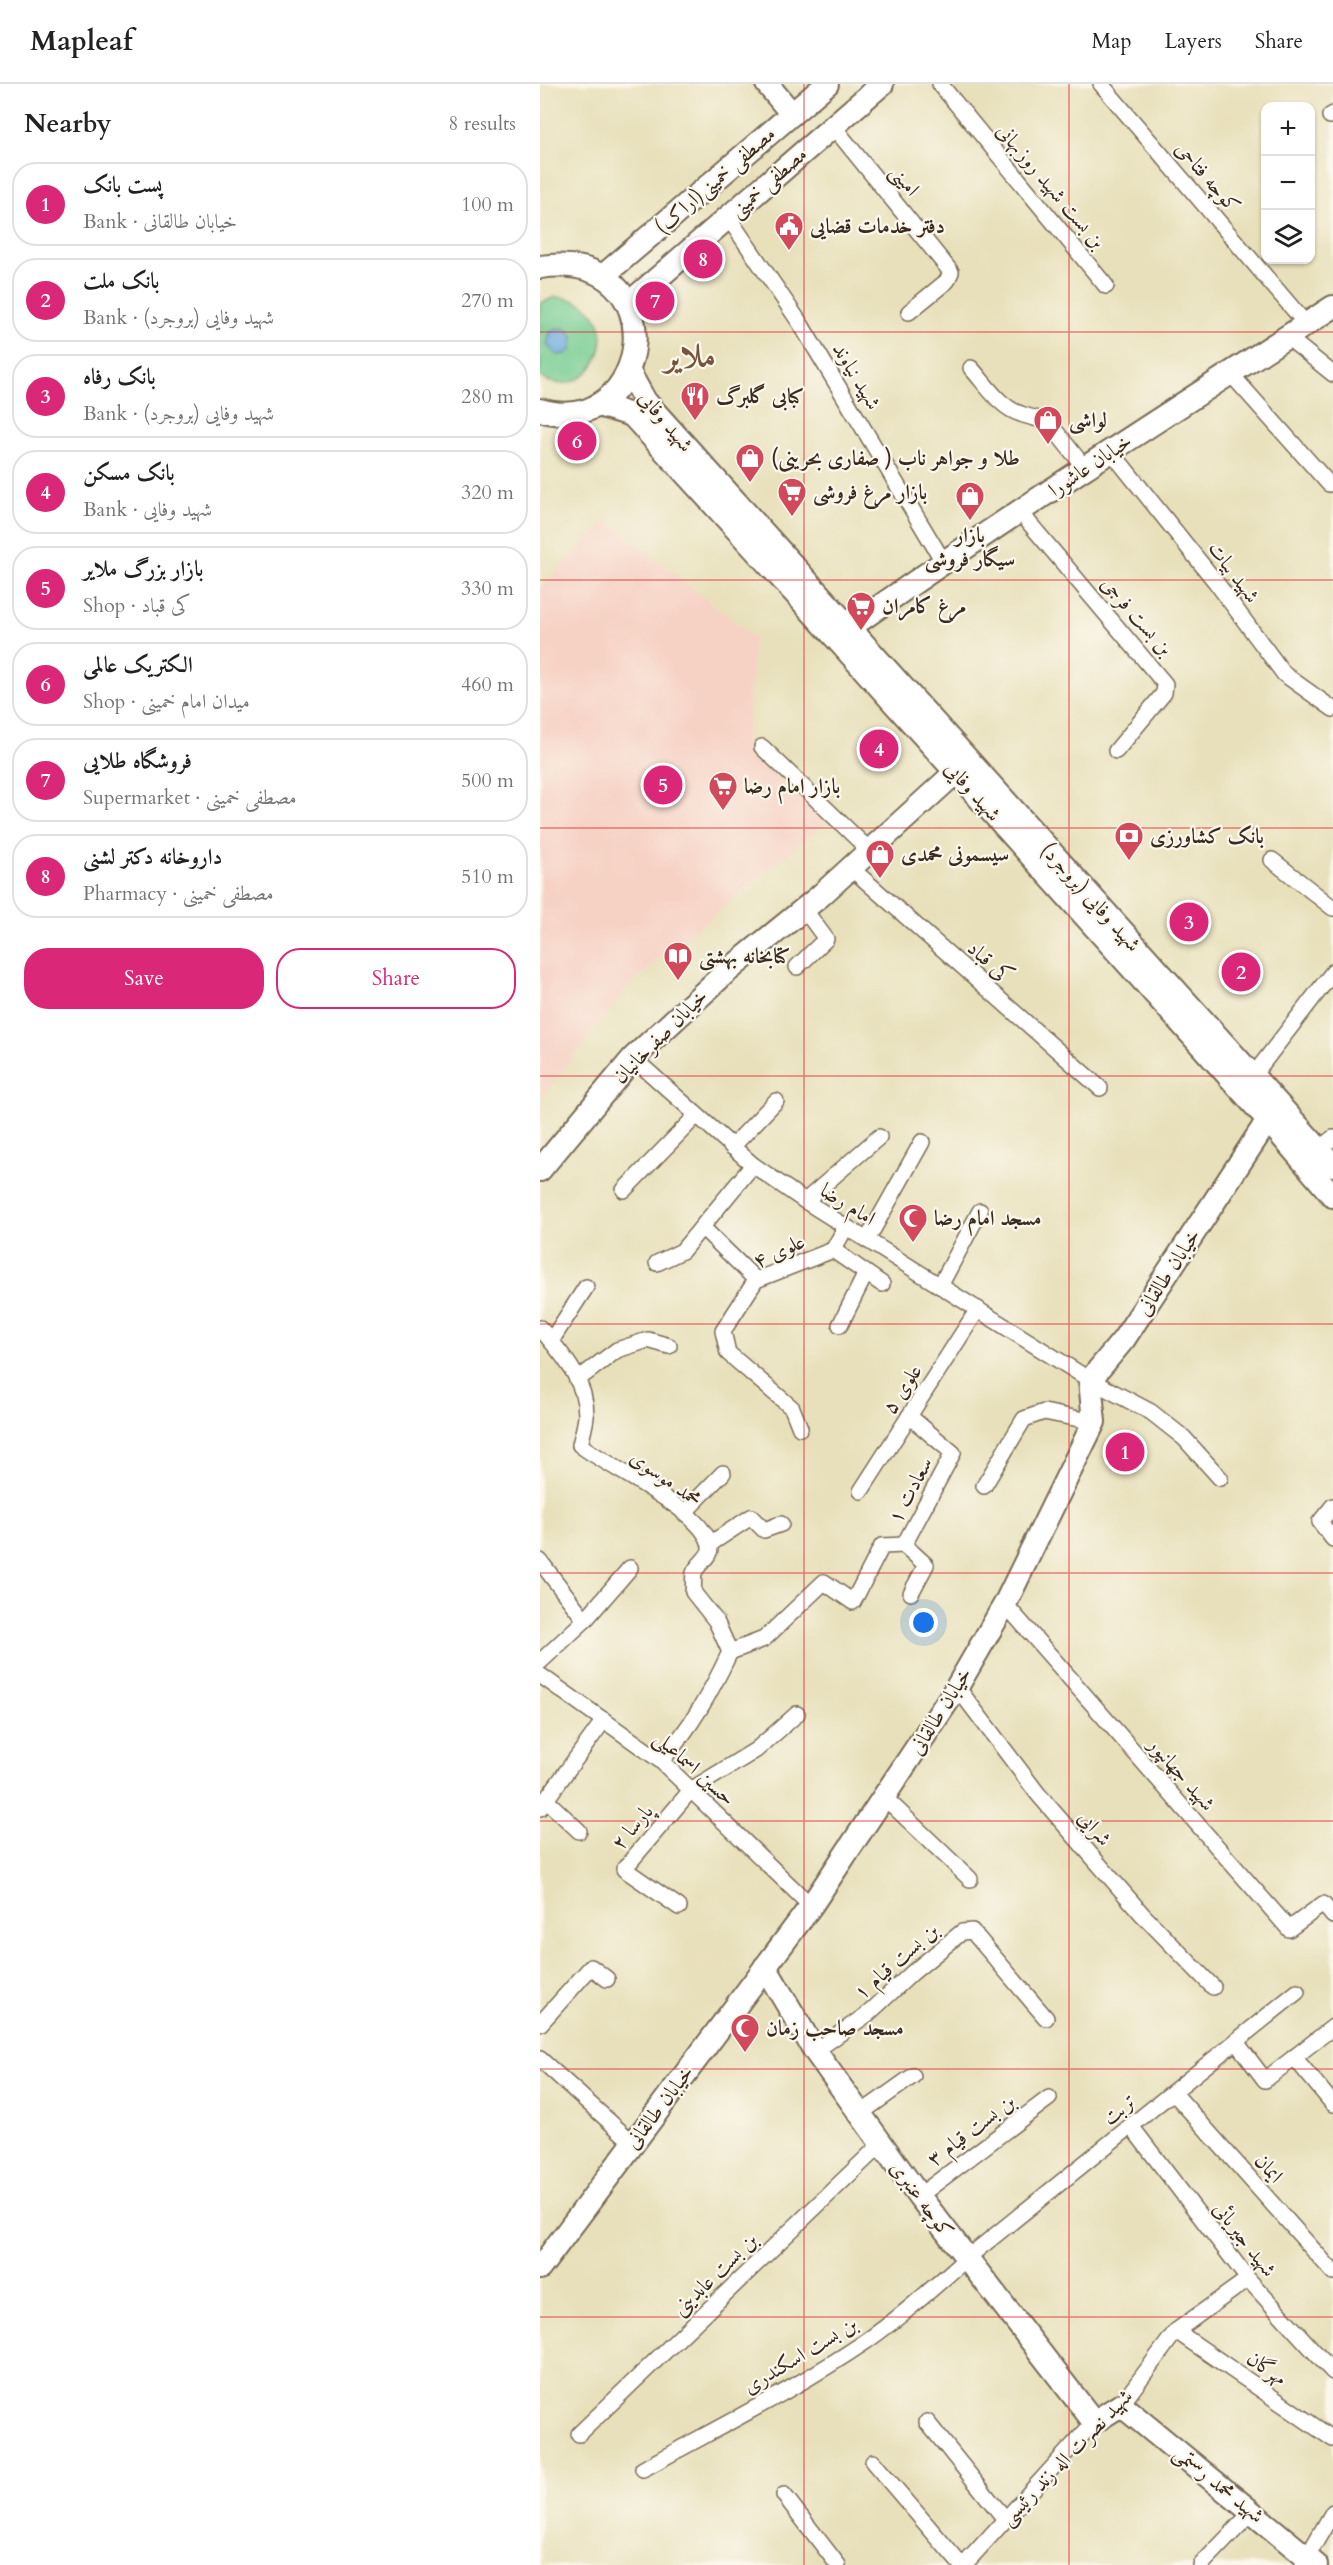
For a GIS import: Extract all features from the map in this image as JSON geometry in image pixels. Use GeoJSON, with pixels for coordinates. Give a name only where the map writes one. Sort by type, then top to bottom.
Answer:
{"type":"FeatureCollection","features":[{"type":"Feature","properties":{"kind":"main road"},"geometry":{"type":"LineString","coordinates":[[768,84],[792,114]]}},
{"type":"Feature","properties":{"kind":"main road","name":"مصطفی خمینی(اراک)"},"geometry":{"type":"LineString","coordinates":[[603,276],[827,84]]}},
{"type":"Feature","properties":{"kind":"main road","name":"مصطفی خمینی"},"geometry":{"type":"LineString","coordinates":[[628,304],[882,84]]}},
{"type":"Feature","properties":{"kind":"main road"},"geometry":{"type":"LineString","coordinates":[[540,267],[561,264],[583,267],[603,276],[619,291],[628,304],[636,335],[636,351],[629,372],[616,391],[598,405],[570,414],[540,410]]}},
{"type":"Feature","properties":{"kind":"main road","name":"خیابان عاشورا"},"geometry":{"type":"LineString","coordinates":[[849,628],[943,561],[1020,512],[1110,450],[1333,307]]}},
{"type":"Feature","properties":{"kind":"main road","name":"شهید وفایی"},"geometry":{"type":"LineString","coordinates":[[629,372],[645,400],[849,628]]}},
{"type":"Feature","properties":{"kind":"main road","name":"شهید وفایی"},"geometry":{"type":"LineString","coordinates":[[598,405],[632,415],[956,772],[1268,1120],[1333,1196]]}},
{"type":"Feature","properties":{"kind":"main road","name":"شهید وفایی (بروجرد)"},"geometry":{"type":"LineString","coordinates":[[849,628],[1252,1077],[1328,1151]]}},
{"type":"Feature","properties":{"kind":"main road","name":"خیابان صفرخانیان"},"geometry":{"type":"LineString","coordinates":[[540,1170],[633,1058],[724,974],[804,909],[956,772]]}},
{"type":"Feature","properties":{"kind":"main road","name":"خیابان طالقانی"},"geometry":{"type":"LineString","coordinates":[[1090,1380],[1124,1339],[1268,1120]]}},
{"type":"Feature","properties":{"kind":"main road"},"geometry":{"type":"LineString","coordinates":[[1090,1380],[1094,1422]]}},
{"type":"Feature","properties":{"kind":"main road","name":"خیابان طالقانی"},"geometry":{"type":"LineString","coordinates":[[540,2268],[632,2142],[811,1906],[885,1798],[957,1687],[1005,1604],[1094,1422]]}},
{"type":"Feature","properties":{"kind":"main road","name":"کوچه عنبری"},"geometry":{"type":"LineString","coordinates":[[765,1967],[815,2051],[881,2144],[1094,2422]]}},
{"type":"Feature","properties":{"kind":"main road","name":"شهید نصرت اله زند رئیسی"},"geometry":{"type":"LineString","coordinates":[[1094,2422],[1121,2405]]}},
{"type":"Feature","properties":{"kind":"main road","name":"شهید محمد رستمی"},"geometry":{"type":"LineString","coordinates":[[1121,2405],[1252,2511],[1309,2562]]}},
{"type":"Feature","properties":{"kind":"street","name":"بن بست شهید روزبهانی"},"geometry":{"type":"LineString","coordinates":[[940,84],[1106,286]]}},
{"type":"Feature","properties":{"kind":"street","name":"کوچه فتاحی"},"geometry":{"type":"LineString","coordinates":[[1101,84],[1306,324]]}},
{"type":"Feature","properties":{"kind":"street","name":"امینی"},"geometry":{"type":"LineString","coordinates":[[833,126],[951,272],[947,280],[909,312]]}},
{"type":"Feature","properties":{"kind":"street","name":"شهید نیاوند"},"geometry":{"type":"LineString","coordinates":[[728,217],[800,323],[943,561]]}},
{"type":"Feature","properties":{"kind":"street"},"geometry":{"type":"LineString","coordinates":[[1286,336],[1333,374]]}},
{"type":"Feature","properties":{"kind":"street"},"geometry":{"type":"LineString","coordinates":[[971,368],[1005,405],[1019,414],[1042,419],[1049,423],[1085,468]]}},
{"type":"Feature","properties":{"kind":"street"},"geometry":{"type":"LineString","coordinates":[[1230,373],[1329,484]]}},
{"type":"Feature","properties":{"kind":"street","name":"شهید بیات"},"geometry":{"type":"LineString","coordinates":[[1110,450],[1215,581],[1284,674],[1333,709]]}},
{"type":"Feature","properties":{"kind":"street","name":"بن بست فرجی"},"geometry":{"type":"LineString","coordinates":[[1020,512],[1165,684],[1164,693],[1116,751]]}},
{"type":"Feature","properties":{"kind":"street"},"geometry":{"type":"LineString","coordinates":[[762,747],[870,851]]}},
{"type":"Feature","properties":{"kind":"street"},"geometry":{"type":"LineString","coordinates":[[1272,861],[1333,908]]}},
{"type":"Feature","properties":{"kind":"street","name":"کی قباد"},"geometry":{"type":"LineString","coordinates":[[851,868],[1100,1088]]}},
{"type":"Feature","properties":{"kind":"street"},"geometry":{"type":"LineString","coordinates":[[797,967],[826,939],[804,909]]}},
{"type":"Feature","properties":{"kind":"street"},"geometry":{"type":"LineString","coordinates":[[1252,1077],[1333,972]]}},
{"type":"Feature","properties":{"kind":"street","name":"امام رضا"},"geometry":{"type":"LineString","coordinates":[[633,1058],[753,1165],[805,1202],[1090,1380],[1151,1412],[1184,1438],[1220,1479]]}},
{"type":"Feature","properties":{"kind":"street"},"geometry":{"type":"LineString","coordinates":[[732,1147],[776,1101]]}},
{"type":"Feature","properties":{"kind":"street"},"geometry":{"type":"LineString","coordinates":[[624,1190],[696,1116]]}},
{"type":"Feature","properties":{"kind":"street"},"geometry":{"type":"LineString","coordinates":[[805,1202],[879,1137]]}},
{"type":"Feature","properties":{"kind":"street"},"geometry":{"type":"LineString","coordinates":[[867,1240],[922,1142]]}},
{"type":"Feature","properties":{"kind":"street"},"geometry":{"type":"LineString","coordinates":[[657,1263],[682,1251],[753,1165]]}},
{"type":"Feature","properties":{"kind":"street"},"geometry":{"type":"LineString","coordinates":[[940,1286],[980,1210]]}},
{"type":"Feature","properties":{"kind":"street"},"geometry":{"type":"LineString","coordinates":[[702,1227],[756,1280]]}},
{"type":"Feature","properties":{"kind":"street","name":"علوی ۴"},"geometry":{"type":"LineString","coordinates":[[800,1428],[792,1408],[728,1353],[723,1331],[756,1280],[833,1250],[846,1227]]}},
{"type":"Feature","properties":{"kind":"street"},"geometry":{"type":"LineString","coordinates":[[833,1250],[882,1284]]}},
{"type":"Feature","properties":{"kind":"street"},"geometry":{"type":"LineString","coordinates":[[840,1325],[866,1273]]}},
{"type":"Feature","properties":{"kind":"street"},"geometry":{"type":"LineString","coordinates":[[551,1341],[586,1287]]}},
{"type":"Feature","properties":{"kind":"street","name":"علوی ۵"},"geometry":{"type":"LineString","coordinates":[[861,1491],[978,1309]]}},
{"type":"Feature","properties":{"kind":"street","name":"محمد موسوی"},"geometry":{"type":"LineString","coordinates":[[540,1328],[570,1365],[583,1393],[586,1418],[580,1445],[594,1456],[670,1501],[695,1522],[710,1544]]}},
{"type":"Feature","properties":{"kind":"street"},"geometry":{"type":"LineString","coordinates":[[577,1380],[617,1350],[648,1340],[669,1346]]}},
{"type":"Feature","properties":{"kind":"street"},"geometry":{"type":"LineString","coordinates":[[984,1486],[1024,1419],[1044,1412],[1094,1422]]}},
{"type":"Feature","properties":{"kind":"street","name":"سعادت ۱"},"geometry":{"type":"LineString","coordinates":[[730,1652],[764,1639],[824,1582],[853,1602],[882,1546],[904,1545],[953,1453],[909,1416]]}},
{"type":"Feature","properties":{"kind":"street"},"geometry":{"type":"LineString","coordinates":[[684,1513],[723,1473]]}},
{"type":"Feature","properties":{"kind":"street"},"geometry":{"type":"LineString","coordinates":[[1333,1506],[1320,1522],[1333,1539]]}},
{"type":"Feature","properties":{"kind":"street"},"geometry":{"type":"LineString","coordinates":[[661,1761],[685,1733],[713,1689],[730,1652],[716,1621],[693,1592],[695,1571],[710,1551],[710,1544],[751,1517],[764,1530],[781,1524]]}},
{"type":"Feature","properties":{"kind":"street"},"geometry":{"type":"LineString","coordinates":[[904,1545],[926,1565],[910,1593]]}},
{"type":"Feature","properties":{"kind":"street"},"geometry":{"type":"LineString","coordinates":[[540,1561],[585,1620]]}},
{"type":"Feature","properties":{"kind":"street"},"geometry":{"type":"LineString","coordinates":[[540,1662],[585,1620],[630,1568]]}},
{"type":"Feature","properties":{"kind":"street","name":"شهید جهانپور"},"geometry":{"type":"LineString","coordinates":[[1005,1604],[1289,1929],[1323,1904],[1333,1916]]}},
{"type":"Feature","properties":{"kind":"street","name":"حسین اسماعیلی"},"geometry":{"type":"LineString","coordinates":[[540,1675],[661,1761],[811,1906]]}},
{"type":"Feature","properties":{"kind":"street","name":"شرایی"},"geometry":{"type":"LineString","coordinates":[[957,1687],[1038,1794],[1142,1914],[1213,1987]]}},
{"type":"Feature","properties":{"kind":"street"},"geometry":{"type":"LineString","coordinates":[[691,1790],[756,1750],[797,1714]]}},
{"type":"Feature","properties":{"kind":"street"},"geometry":{"type":"LineString","coordinates":[[579,1831],[543,1804],[604,1720]]}},
{"type":"Feature","properties":{"kind":"street","name":"پارسا ۲"},"geometry":{"type":"LineString","coordinates":[[679,1907],[624,1869],[691,1790]]}},
{"type":"Feature","properties":{"kind":"street"},"geometry":{"type":"LineString","coordinates":[[885,1798],[970,1879]]}},
{"type":"Feature","properties":{"kind":"street","name":"بن بست قیام ۱"},"geometry":{"type":"LineString","coordinates":[[815,2051],[869,2013],[912,1973],[962,1932],[972,1931],[1046,2018]]}},
{"type":"Feature","properties":{"kind":"street"},"geometry":{"type":"LineString","coordinates":[[540,2024],[591,1967],[607,1979]]}},
{"type":"Feature","properties":{"kind":"street","name":"تربت"},"geometry":{"type":"LineString","coordinates":[[967,2258],[1297,1992]]}},
{"type":"Feature","properties":{"kind":"street"},"geometry":{"type":"LineString","coordinates":[[1236,2042],[1265,2080],[1333,2027]]}},
{"type":"Feature","properties":{"kind":"street"},"geometry":{"type":"LineString","coordinates":[[1294,2057],[1333,2104]]}},
{"type":"Feature","properties":{"kind":"street"},"geometry":{"type":"LineString","coordinates":[[540,2059],[632,2142]]}},
{"type":"Feature","properties":{"kind":"street"},"geometry":{"type":"LineString","coordinates":[[861,2113],[913,2076]]}},
{"type":"Feature","properties":{"kind":"street","name":"ایمان"},"geometry":{"type":"LineString","coordinates":[[1173,2092],[1333,2272]]}},
{"type":"Feature","properties":{"kind":"street","name":"بن بست قیام ۳"},"geometry":{"type":"LineString","coordinates":[[919,2196],[1049,2098]]}},
{"type":"Feature","properties":{"kind":"street","name":"شهید جیریائی"},"geometry":{"type":"LineString","coordinates":[[1131,2126],[1248,2279],[1333,2372]]}},
{"type":"Feature","properties":{"kind":"street","name":"بن بست عابدینی"},"geometry":{"type":"LineString","coordinates":[[579,2434],[881,2144]]}},
{"type":"Feature","properties":{"kind":"street","name":"بن بست اسکندری"},"geometry":{"type":"LineString","coordinates":[[643,2469],[820,2372],[915,2305],[967,2258]]}},
{"type":"Feature","properties":{"kind":"street","name":"شهید نصرت اله زند رئیسی"},"geometry":{"type":"LineString","coordinates":[[1121,2405],[1176,2331],[1248,2279]]}},
{"type":"Feature","properties":{"kind":"street","name":"مهرگان"},"geometry":{"type":"LineString","coordinates":[[1176,2331],[1333,2439]]}},
{"type":"Feature","properties":{"kind":"street"},"geometry":{"type":"LineString","coordinates":[[927,2422],[1005,2519]]}},
{"type":"Feature","properties":{"kind":"street","name":"شهید نصرت اله زند رئیسی"},"geometry":{"type":"LineString","coordinates":[[962,2565],[1094,2422]]}},
{"type":"Feature","properties":{"kind":"street"},"geometry":{"type":"LineString","coordinates":[[873,2462],[962,2565]]}},
{"type":"Feature","properties":{"kind":"street"},"geometry":{"type":"LineString","coordinates":[[784,2495],[838,2565]]}},
{"type":"Feature","properties":{"kind":"street"},"geometry":{"type":"LineString","coordinates":[[1201,2565],[1252,2511]]}},
{"type":"Feature","properties":{"kind":"street"},"geometry":{"type":"LineString","coordinates":[[1309,2562],[1331,2522]]}},
{"type":"Feature","properties":{"kind":"shaded area"},"geometry":{"type":"Polygon","coordinates":[[[607,520],[754,638],[746,747],[826,822],[630,984],[540,1097],[540,588],[607,520]]]}},
{"type":"Feature","properties":{"kind":"green space"},"geometry":{"type":"Polygon","coordinates":[[[556,297],[581,304],[596,317],[601,334],[599,352],[591,368],[577,379],[560,383],[540,377],[540,303],[556,297]]]}},
{"type":"Feature","properties":{"kind":"water"},"geometry":{"type":"Polygon","coordinates":[[[558,328],[567,329],[573,336],[572,349],[566,354],[557,355],[547,345],[550,332],[558,328]]]}},
{"type":"Feature","properties":{"kind":"place","name":"دفتر خدمات قضایی"},"geometry":{"type":"Point","coordinates":[789,252]}},
{"type":"Feature","properties":{"kind":"place","name":"داروخانه دکتر لشنی"},"geometry":{"type":"Point","coordinates":[703,259]}},
{"type":"Feature","properties":{"kind":"place","name":"فروشگاه طلایی"},"geometry":{"type":"Point","coordinates":[655,301]}},
{"type":"Feature","properties":{"kind":"place","name":"کبابی گلبرگ"},"geometry":{"type":"Point","coordinates":[695,422]}},
{"type":"Feature","properties":{"kind":"place","name":"الکتریک عالمی"},"geometry":{"type":"Point","coordinates":[577,441]}},
{"type":"Feature","properties":{"kind":"place","name":"لواشی"},"geometry":{"type":"Point","coordinates":[1048,446]}},
{"type":"Feature","properties":{"kind":"place","name":"طلا و جواهر ناب ( صفاری بحرینی)"},"geometry":{"type":"Point","coordinates":[750,484]}},
{"type":"Feature","properties":{"kind":"place","name":"بازار مرغ فروشی"},"geometry":{"type":"Point","coordinates":[792,518]}},
{"type":"Feature","properties":{"kind":"place","name":"بازار سیگار فروشی"},"geometry":{"type":"Point","coordinates":[970,522]}},
{"type":"Feature","properties":{"kind":"place","name":"مرغ کامران"},"geometry":{"type":"Point","coordinates":[861,632]}},
{"type":"Feature","properties":{"kind":"place","name":"بانک مسکن"},"geometry":{"type":"Point","coordinates":[879,749]}},
{"type":"Feature","properties":{"kind":"place","name":"بازار بزرگ ملایر"},"geometry":{"type":"Point","coordinates":[663,785]}},
{"type":"Feature","properties":{"kind":"place","name":"بازار امام رضا"},"geometry":{"type":"Point","coordinates":[723,812]}},
{"type":"Feature","properties":{"kind":"place","name":"بانک کشاورزی"},"geometry":{"type":"Point","coordinates":[1129,862]}},
{"type":"Feature","properties":{"kind":"place","name":"سیسمونی محمدی"},"geometry":{"type":"Point","coordinates":[880,880]}},
{"type":"Feature","properties":{"kind":"place","name":"بانک رفاه"},"geometry":{"type":"Point","coordinates":[1189,922]}},
{"type":"Feature","properties":{"kind":"place","name":"بانک ملت"},"geometry":{"type":"Point","coordinates":[1241,972]}},
{"type":"Feature","properties":{"kind":"place","name":"کتابخانه بهشتی"},"geometry":{"type":"Point","coordinates":[678,982]}},
{"type":"Feature","properties":{"kind":"place","name":"مسجد امام رضا"},"geometry":{"type":"Point","coordinates":[913,1244]}},
{"type":"Feature","properties":{"kind":"place","name":"پست بانک"},"geometry":{"type":"Point","coordinates":[1125,1452]}},
{"type":"Feature","properties":{"kind":"place","name":"مسجد صاحب زمان"},"geometry":{"type":"Point","coordinates":[745,2054]}},
{"type":"Feature","properties":{"kind":"district","name":"ملایر"},"geometry":{"type":"Point","coordinates":[690,355]}}]}
